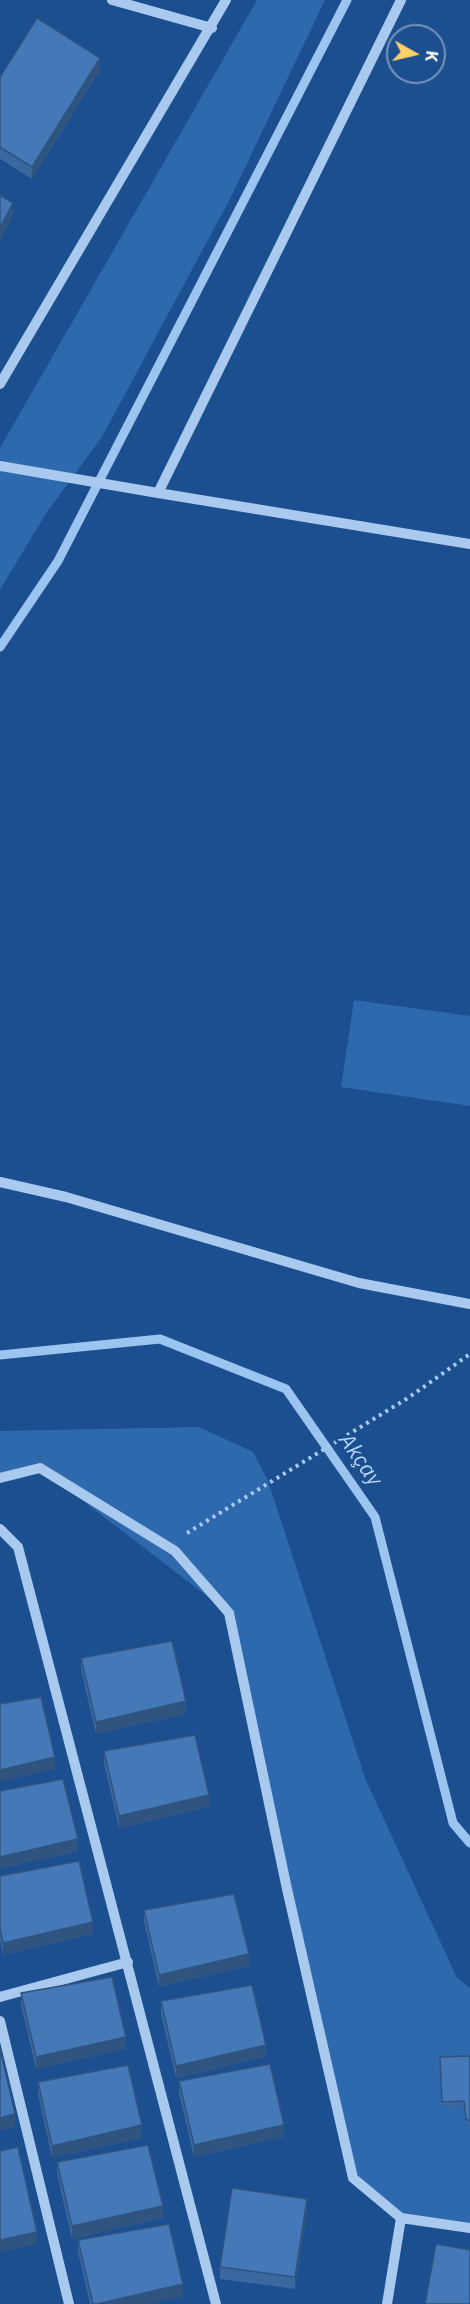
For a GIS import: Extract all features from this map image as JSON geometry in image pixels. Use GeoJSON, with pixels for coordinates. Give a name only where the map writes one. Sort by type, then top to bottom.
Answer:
{"type":"FeatureCollection","features":[{"type":"Feature","properties":{"kind":"street"},"geometry":{"type":"LineString","coordinates":[[112,0],[212,28]]}},
{"type":"Feature","properties":{"kind":"street"},"geometry":{"type":"LineString","coordinates":[[0,384],[212,28],[226,0]]}},
{"type":"Feature","properties":{"kind":"street"},"geometry":{"type":"LineString","coordinates":[[158,493],[401,0]]}},
{"type":"Feature","properties":{"kind":"street"},"geometry":{"type":"LineString","coordinates":[[0,466],[470,544]]}},
{"type":"Feature","properties":{"kind":"street"},"geometry":{"type":"LineString","coordinates":[[0,1182],[66,1197],[359,1283],[470,1304]]}},
{"type":"Feature","properties":{"kind":"street"},"geometry":{"type":"LineString","coordinates":[[0,1478],[39,1468],[175,1551],[230,1613],[287,1889],[353,2178],[401,2218],[470,2228]]}},
{"type":"Feature","properties":{"kind":"street"},"geometry":{"type":"LineString","coordinates":[[0,1529],[18,1547],[216,2304]]}},
{"type":"Feature","properties":{"kind":"street"},"geometry":{"type":"LineString","coordinates":[[0,1997],[128,1962]]}},
{"type":"Feature","properties":{"kind":"street"},"geometry":{"type":"LineString","coordinates":[[0,2021],[69,2304]]}},
{"type":"Feature","properties":{"kind":"street"},"geometry":{"type":"LineString","coordinates":[[387,2304],[401,2218]]}},
{"type":"Feature","properties":{"kind":"path"},"geometry":{"type":"LineString","coordinates":[[166,1545],[408,1398],[470,1354]]}},
{"type":"Feature","properties":{"kind":"shaded area"},"geometry":{"type":"Polygon","coordinates":[[[257,0],[325,0],[230,199],[102,437],[47,512],[0,590],[0,448],[257,0]]]}},
{"type":"Feature","properties":{"kind":"shaded area"},"geometry":{"type":"Polygon","coordinates":[[[354,1000],[470,1016],[470,1106],[341,1087],[354,1000]]]}},
{"type":"Feature","properties":{"kind":"shaded area"},"geometry":{"type":"Polygon","coordinates":[[[199,1427],[253,1452],[268,1481],[365,1778],[457,1978],[470,1988],[470,2228],[401,2218],[353,2178],[229,1613],[40,1468],[0,1478],[0,1431],[199,1427]]]}},
{"type":"Feature","properties":{"kind":"building"},"geometry":{"type":"Polygon","coordinates":[[[37,18],[100,58],[32,167],[0,147],[0,77],[37,18]]]}},
{"type":"Feature","properties":{"kind":"building"},"geometry":{"type":"Polygon","coordinates":[[[0,195],[13,203],[0,228],[0,195]]]}},
{"type":"Feature","properties":{"kind":"building"},"geometry":{"type":"Polygon","coordinates":[[[172,1641],[186,1701],[96,1722],[81,1658],[172,1641]]]}},
{"type":"Feature","properties":{"kind":"building"},"geometry":{"type":"Polygon","coordinates":[[[41,1697],[55,1757],[0,1770],[0,1704],[41,1697]]]}},
{"type":"Feature","properties":{"kind":"building"},"geometry":{"type":"Polygon","coordinates":[[[195,1735],[209,1795],[119,1816],[104,1751],[195,1735]]]}},
{"type":"Feature","properties":{"kind":"building"},"geometry":{"type":"Polygon","coordinates":[[[63,1779],[78,1839],[0,1857],[0,1791],[63,1779]]]}},
{"type":"Feature","properties":{"kind":"building"},"geometry":{"type":"Polygon","coordinates":[[[79,1861],[93,1922],[3,1943],[0,1928],[0,1876],[79,1861]]]}},
{"type":"Feature","properties":{"kind":"building"},"geometry":{"type":"Polygon","coordinates":[[[234,1894],[249,1954],[159,1975],[144,1910],[234,1894]]]}},
{"type":"Feature","properties":{"kind":"building"},"geometry":{"type":"Polygon","coordinates":[[[112,1977],[126,2037],[36,2057],[21,1993],[112,1977]]]}},
{"type":"Feature","properties":{"kind":"building"},"geometry":{"type":"Polygon","coordinates":[[[252,1985],[266,2045],[176,2066],[161,2001],[252,1985]]]}},
{"type":"Feature","properties":{"kind":"building"},"geometry":{"type":"Polygon","coordinates":[[[0,2048],[15,2114],[0,2118],[0,2048]]]}},
{"type":"Feature","properties":{"kind":"building"},"geometry":{"type":"Polygon","coordinates":[[[470,2056],[470,2120],[466,2120],[464,2101],[442,2102],[440,2057],[470,2056]]]}},
{"type":"Feature","properties":{"kind":"building"},"geometry":{"type":"Polygon","coordinates":[[[270,2064],[284,2125],[194,2145],[179,2081],[270,2064]]]}},
{"type":"Feature","properties":{"kind":"building"},"geometry":{"type":"Polygon","coordinates":[[[128,2065],[142,2125],[52,2146],[38,2082],[128,2065]]]}},
{"type":"Feature","properties":{"kind":"building"},"geometry":{"type":"Polygon","coordinates":[[[148,2145],[163,2206],[72,2226],[57,2162],[148,2145]]]}},
{"type":"Feature","properties":{"kind":"building"},"geometry":{"type":"Polygon","coordinates":[[[18,2147],[37,2232],[0,2240],[0,2151],[18,2147]]]}},
{"type":"Feature","properties":{"kind":"building"},"geometry":{"type":"Polygon","coordinates":[[[232,2188],[307,2199],[295,2277],[220,2267],[232,2188]]]}},
{"type":"Feature","properties":{"kind":"building"},"geometry":{"type":"Polygon","coordinates":[[[169,2224],[183,2284],[93,2304],[78,2240],[169,2224]]]}},
{"type":"Feature","properties":{"kind":"building"},"geometry":{"type":"Polygon","coordinates":[[[436,2244],[470,2250],[470,2304],[425,2304],[436,2244]]]}},
{"type":"Feature","properties":{"kind":"waterway"},"geometry":{"type":"LineString","coordinates":[[0,647],[58,561],[347,0]]}},
{"type":"Feature","properties":{"kind":"waterway","name":"Akçay"},"geometry":{"type":"LineString","coordinates":[[0,1355],[160,1339],[286,1389],[375,1517],[453,1823],[470,1843]]}}]}
